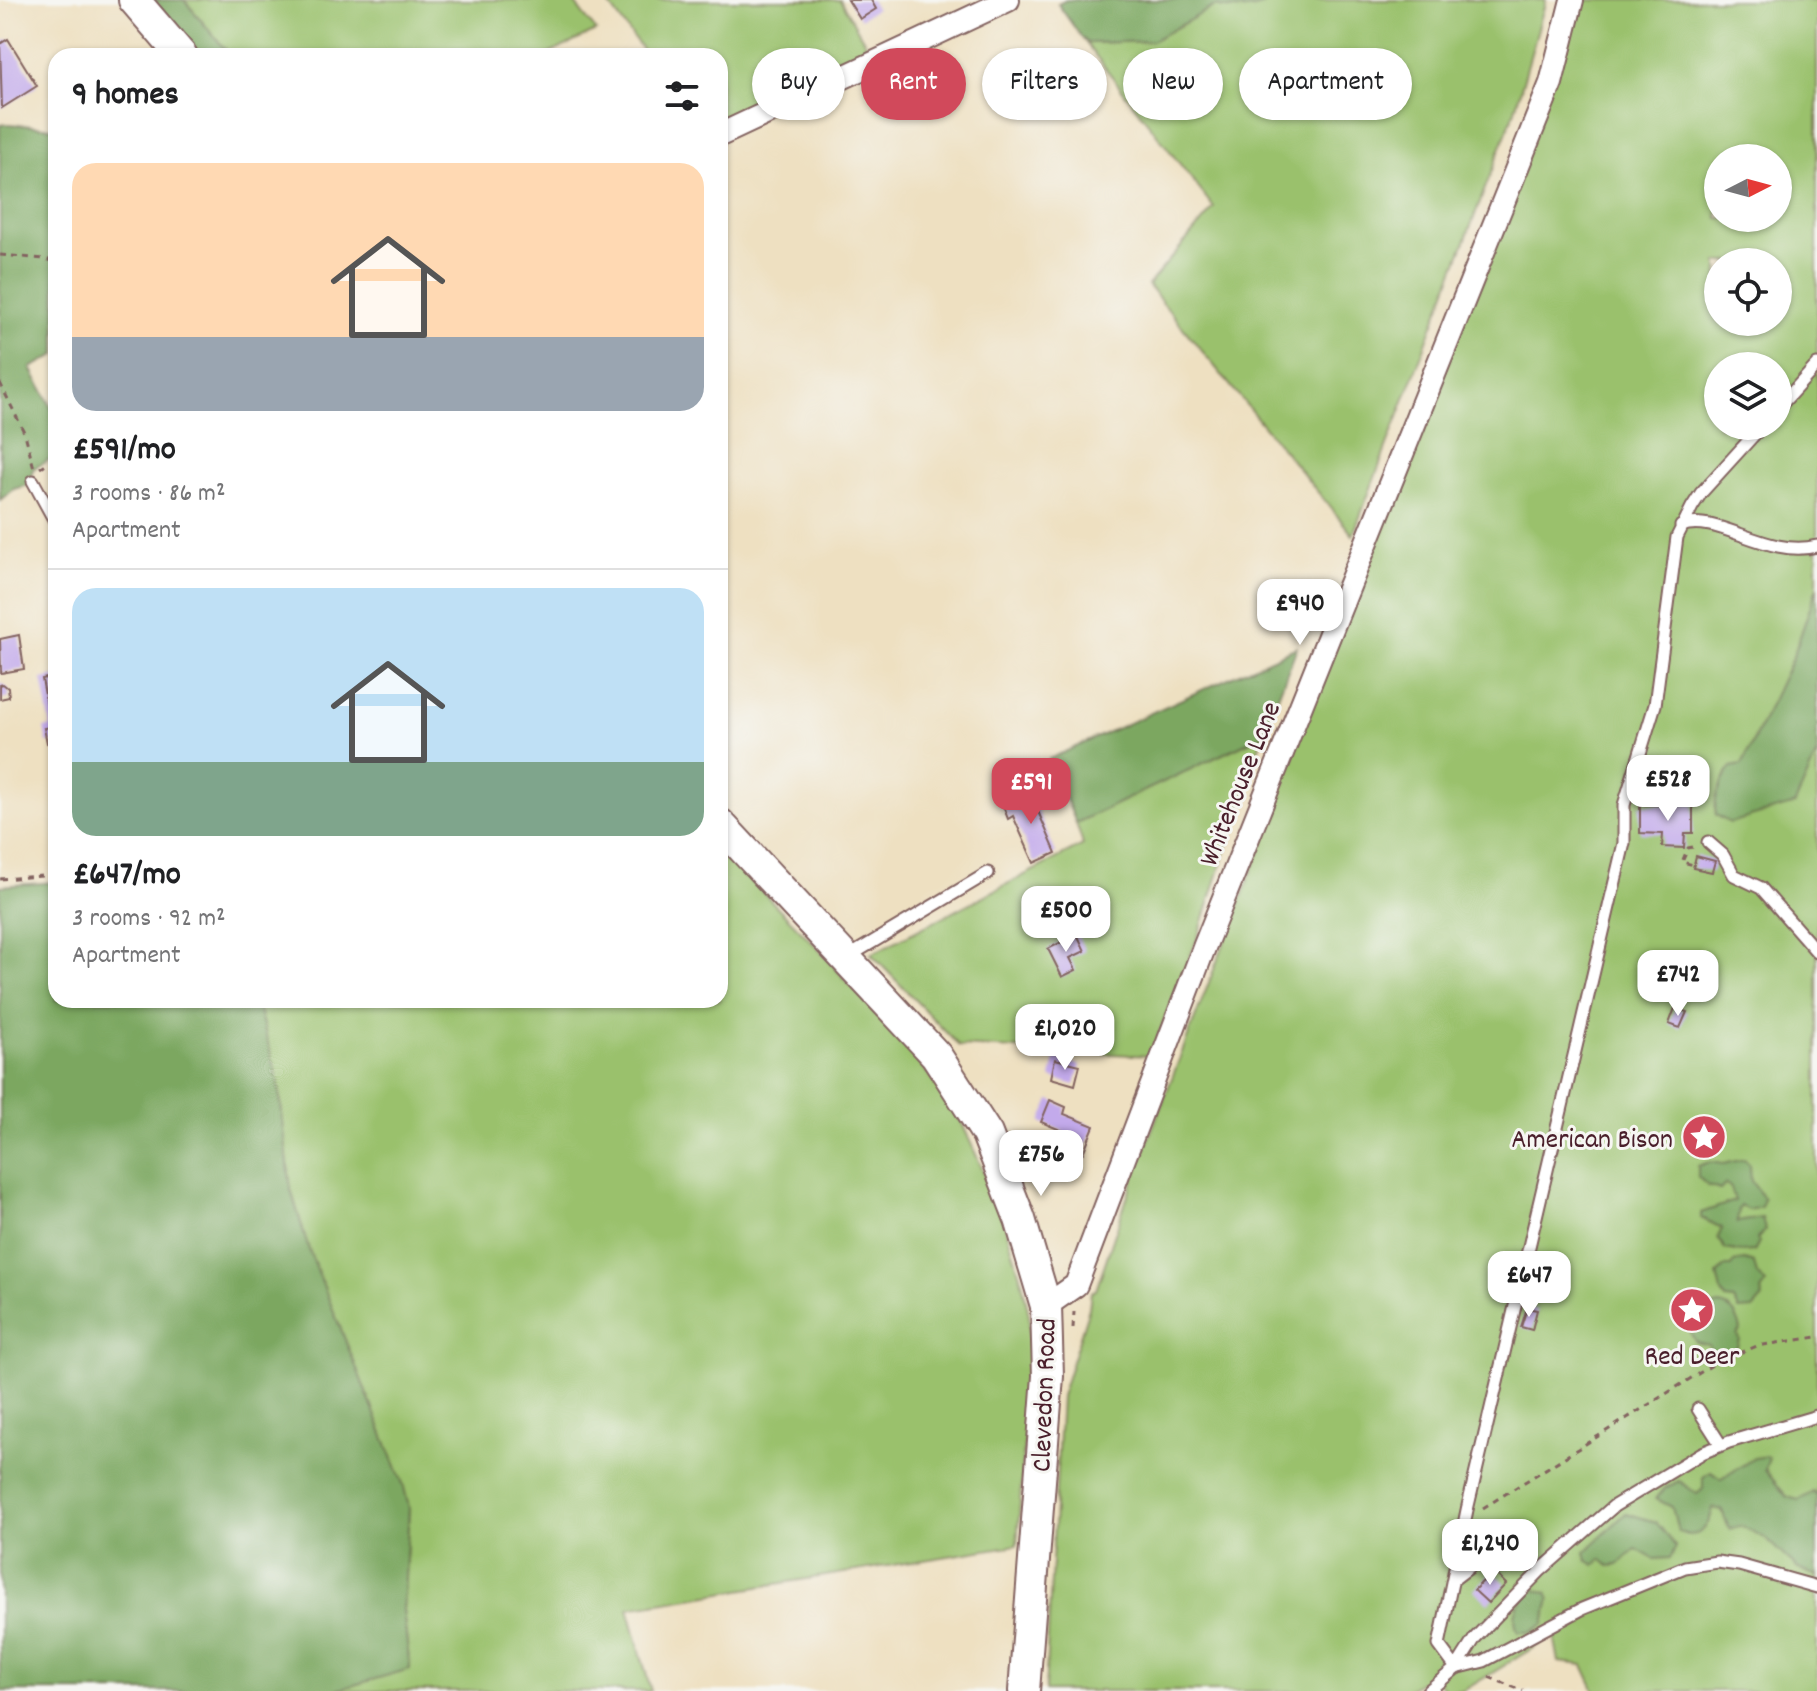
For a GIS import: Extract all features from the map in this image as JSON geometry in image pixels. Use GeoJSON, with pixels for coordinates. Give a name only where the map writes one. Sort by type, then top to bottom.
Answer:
{"type":"FeatureCollection","features":[{"type":"Feature","properties":{"kind":"main road"},"geometry":{"type":"LineString","coordinates":[[134,0],[175,48]]}},
{"type":"Feature","properties":{"kind":"main road","name":"Clevedon Road"},"geometry":{"type":"LineString","coordinates":[[728,833],[936,1055],[987,1134],[1020,1219],[1046,1306],[1048,1376],[1024,1691]]}},
{"type":"Feature","properties":{"kind":"street"},"geometry":{"type":"LineString","coordinates":[[728,131],[1008,0]]}},
{"type":"Feature","properties":{"kind":"street","name":"Whitehouse Lane"},"geometry":{"type":"LineString","coordinates":[[1046,1306],[1076,1285],[1205,945],[1551,83],[1572,0]]}},
{"type":"Feature","properties":{"kind":"lane"},"geometry":{"type":"LineString","coordinates":[[1792,393],[1817,365]]}},
{"type":"Feature","properties":{"kind":"lane"},"geometry":{"type":"LineString","coordinates":[[1462,1667],[1439,1645],[1467,1510],[1624,843],[1624,805],[1655,705],[1677,537],[1701,493],[1749,440]]}},
{"type":"Feature","properties":{"kind":"lane"},"geometry":{"type":"LineString","coordinates":[[33,481],[48,508]]}},
{"type":"Feature","properties":{"kind":"lane"},"geometry":{"type":"LineString","coordinates":[[1681,526],[1701,522],[1782,549],[1800,550],[1817,546]]}},
{"type":"Feature","properties":{"kind":"lane"},"geometry":{"type":"LineString","coordinates":[[1708,842],[1723,855],[1734,875],[1761,888],[1817,952]]}},
{"type":"Feature","properties":{"kind":"lane"},"geometry":{"type":"LineString","coordinates":[[846,959],[988,873]]}},
{"type":"Feature","properties":{"kind":"lane"},"geometry":{"type":"LineString","coordinates":[[1698,1409],[1721,1445]]}},
{"type":"Feature","properties":{"kind":"lane"},"geometry":{"type":"LineString","coordinates":[[1462,1667],[1475,1638],[1578,1536],[1614,1506],[1653,1481],[1721,1445],[1817,1416]]}},
{"type":"Feature","properties":{"kind":"lane"},"geometry":{"type":"LineString","coordinates":[[1454,1580],[1506,1539]]}},
{"type":"Feature","properties":{"kind":"lane"},"geometry":{"type":"LineString","coordinates":[[1428,1691],[1462,1667],[1484,1661],[1582,1609],[1685,1567],[1728,1563],[1817,1587]]}},
{"type":"Feature","properties":{"kind":"path"},"geometry":{"type":"LineString","coordinates":[[0,255],[48,261]]}},
{"type":"Feature","properties":{"kind":"path"},"geometry":{"type":"LineString","coordinates":[[0,383],[25,434],[35,474],[48,462]]}},
{"type":"Feature","properties":{"kind":"path"},"geometry":{"type":"LineString","coordinates":[[1683,857],[1682,862],[1694,865]]}},
{"type":"Feature","properties":{"kind":"path"},"geometry":{"type":"LineString","coordinates":[[0,879],[48,876]]}},
{"type":"Feature","properties":{"kind":"path"},"geometry":{"type":"LineString","coordinates":[[1467,1510],[1486,1508],[1717,1362],[1757,1346],[1817,1337]]}},
{"type":"Feature","properties":{"kind":"path"},"geometry":{"type":"LineString","coordinates":[[1462,1667],[1523,1691]]}},
{"type":"Feature","properties":{"kind":"green space"},"geometry":{"type":"Polygon","coordinates":[[[148,0],[184,0],[224,48],[191,48],[148,0]]]}},
{"type":"Feature","properties":{"kind":"green space"},"geometry":{"type":"Polygon","coordinates":[[[184,0],[572,0],[596,31],[561,48],[224,48],[184,0]]]}},
{"type":"Feature","properties":{"kind":"green space"},"geometry":{"type":"Polygon","coordinates":[[[606,0],[840,0],[868,48],[861,48],[861,53],[845,61],[845,48],[752,48],[752,106],[728,117],[728,48],[641,48],[606,0]]]}},
{"type":"Feature","properties":{"kind":"green space"},"geometry":{"type":"Polygon","coordinates":[[[1066,0],[1271,0],[1251,9],[1215,6],[1152,41],[1088,43],[1058,4],[1066,0]]]}},
{"type":"Feature","properties":{"kind":"green space"},"geometry":{"type":"Polygon","coordinates":[[[1271,0],[1546,0],[1515,110],[1353,535],[1148,285],[1214,208],[1146,120],[1223,120],[1223,48],[1123,48],[1123,91],[1107,70],[1107,48],[1090,48],[1082,38],[1088,43],[1152,41],[1215,6],[1244,9],[1271,0]]]}},
{"type":"Feature","properties":{"kind":"green space"},"geometry":{"type":"Polygon","coordinates":[[[1579,0],[1817,0],[1817,1691],[1595,1691],[1583,1665],[1559,1662],[1554,1635],[1463,1691],[1446,1691],[1432,1675],[1406,1691],[1045,1691],[1061,1396],[1089,1308],[1091,1292],[1096,1290],[1136,1171],[1269,827],[1262,826],[1579,0]]]}},
{"type":"Feature","properties":{"kind":"green space"},"geometry":{"type":"Polygon","coordinates":[[[0,125],[48,127],[48,359],[31,368],[48,401],[48,461],[33,469],[29,485],[14,489],[0,500],[0,125]]]}},
{"type":"Feature","properties":{"kind":"green space"},"geometry":{"type":"Polygon","coordinates":[[[1817,587],[1817,754],[1795,804],[1730,823],[1716,815],[1715,802],[1719,790],[1731,767],[1742,765],[1794,654],[1817,587]]]}},
{"type":"Feature","properties":{"kind":"green space"},"geometry":{"type":"Polygon","coordinates":[[[1297,647],[1263,735],[1076,823],[1049,759],[1297,647]]]}},
{"type":"Feature","properties":{"kind":"green space"},"geometry":{"type":"Polygon","coordinates":[[[1263,735],[1198,937],[1150,1056],[959,1046],[871,954],[1083,845],[1076,823],[1263,735]]]}},
{"type":"Feature","properties":{"kind":"green space"},"geometry":{"type":"Polygon","coordinates":[[[728,857],[816,946],[938,1085],[961,1121],[1000,1208],[1029,1315],[1030,1358],[1017,1545],[628,1608],[651,1691],[333,1691],[410,1668],[403,1610],[409,1508],[403,1484],[309,1250],[291,1190],[278,1080],[258,1008],[728,1008],[728,857]]]}},
{"type":"Feature","properties":{"kind":"green space"},"geometry":{"type":"Polygon","coordinates":[[[48,883],[48,1008],[258,1008],[278,1080],[291,1190],[309,1250],[403,1484],[409,1508],[403,1610],[410,1669],[333,1691],[0,1691],[0,886],[48,883]]]}},
{"type":"Feature","properties":{"kind":"green space"},"geometry":{"type":"Polygon","coordinates":[[[1744,1159],[1750,1165],[1751,1181],[1764,1199],[1761,1207],[1749,1210],[1741,1206],[1737,1222],[1762,1218],[1765,1230],[1757,1239],[1759,1242],[1754,1251],[1742,1252],[1725,1249],[1718,1238],[1722,1228],[1701,1218],[1701,1213],[1735,1201],[1731,1188],[1726,1184],[1720,1190],[1708,1186],[1698,1177],[1698,1166],[1744,1159]]]}},
{"type":"Feature","properties":{"kind":"green space"},"geometry":{"type":"Polygon","coordinates":[[[1744,1260],[1754,1263],[1757,1275],[1766,1284],[1761,1291],[1763,1298],[1753,1309],[1739,1310],[1734,1300],[1726,1299],[1717,1275],[1724,1267],[1744,1260]]]}},
{"type":"Feature","properties":{"kind":"green space"},"geometry":{"type":"Polygon","coordinates":[[[1719,1305],[1734,1313],[1741,1329],[1737,1335],[1736,1350],[1714,1358],[1709,1345],[1696,1342],[1685,1324],[1688,1313],[1719,1305]]]}},
{"type":"Feature","properties":{"kind":"green space"},"geometry":{"type":"Polygon","coordinates":[[[1754,1458],[1769,1458],[1765,1470],[1787,1497],[1799,1500],[1813,1492],[1817,1496],[1817,1576],[1798,1569],[1765,1538],[1742,1526],[1729,1529],[1722,1510],[1713,1508],[1706,1527],[1697,1534],[1678,1531],[1672,1507],[1656,1499],[1665,1488],[1679,1481],[1697,1494],[1703,1489],[1703,1477],[1711,1472],[1721,1479],[1754,1458]]]}},
{"type":"Feature","properties":{"kind":"green space"},"geometry":{"type":"Polygon","coordinates":[[[1626,1513],[1656,1522],[1676,1547],[1670,1558],[1654,1559],[1636,1549],[1618,1565],[1609,1566],[1601,1559],[1595,1565],[1587,1560],[1585,1552],[1626,1513]]]}},
{"type":"Feature","properties":{"kind":"green space"},"geometry":{"type":"Polygon","coordinates":[[[1534,1590],[1547,1592],[1550,1599],[1544,1624],[1531,1632],[1518,1632],[1515,1619],[1517,1608],[1534,1590]]]}},
{"type":"Feature","properties":{"kind":"building"},"geometry":{"type":"Polygon","coordinates":[[[848,0],[871,0],[876,9],[860,19],[848,0]]]}},
{"type":"Feature","properties":{"kind":"building"},"geometry":{"type":"Polygon","coordinates":[[[8,39],[37,86],[2,108],[0,44],[8,39]]]}},
{"type":"Feature","properties":{"kind":"building"},"geometry":{"type":"Polygon","coordinates":[[[19,635],[24,669],[1,673],[0,639],[19,635]]]}},
{"type":"Feature","properties":{"kind":"building"},"geometry":{"type":"Polygon","coordinates":[[[48,678],[48,711],[42,679],[48,678]]]}},
{"type":"Feature","properties":{"kind":"building"},"geometry":{"type":"Polygon","coordinates":[[[0,685],[8,688],[9,697],[0,699],[0,685]]]}},
{"type":"Feature","properties":{"kind":"building"},"geometry":{"type":"Polygon","coordinates":[[[1035,791],[1042,807],[1037,809],[1056,853],[1034,863],[1013,816],[1008,819],[1003,806],[1035,791]]]}},
{"type":"Feature","properties":{"kind":"building"},"geometry":{"type":"Polygon","coordinates":[[[1640,805],[1693,805],[1693,833],[1685,833],[1684,848],[1662,847],[1663,834],[1640,833],[1640,805]]]}},
{"type":"Feature","properties":{"kind":"building"},"geometry":{"type":"Polygon","coordinates":[[[1696,856],[1715,861],[1712,872],[1693,868],[1696,856]]]}},
{"type":"Feature","properties":{"kind":"building"},"geometry":{"type":"Polygon","coordinates":[[[1077,934],[1085,951],[1070,958],[1076,970],[1062,977],[1048,949],[1077,934]]]}},
{"type":"Feature","properties":{"kind":"building"},"geometry":{"type":"Polygon","coordinates":[[[1675,1008],[1687,1012],[1680,1028],[1669,1024],[1675,1008]]]}},
{"type":"Feature","properties":{"kind":"building"},"geometry":{"type":"Polygon","coordinates":[[[1055,1059],[1080,1065],[1075,1085],[1051,1078],[1055,1059]]]}},
{"type":"Feature","properties":{"kind":"building"},"geometry":{"type":"Polygon","coordinates":[[[1050,1100],[1066,1107],[1064,1114],[1094,1126],[1083,1153],[1058,1143],[1063,1131],[1041,1122],[1050,1100]]]}},
{"type":"Feature","properties":{"kind":"building"},"geometry":{"type":"Polygon","coordinates":[[[1527,1308],[1537,1310],[1532,1330],[1521,1327],[1527,1308]]]}},
{"type":"Feature","properties":{"kind":"building"},"geometry":{"type":"Polygon","coordinates":[[[1493,1571],[1506,1584],[1488,1603],[1474,1590],[1493,1571]]]}},
{"type":"Feature","properties":{"kind":"place","name":"American Bison"},"geometry":{"type":"Point","coordinates":[1704,1137]}},
{"type":"Feature","properties":{"kind":"place","name":"Red Deer"},"geometry":{"type":"Point","coordinates":[1692,1310]}}]}
